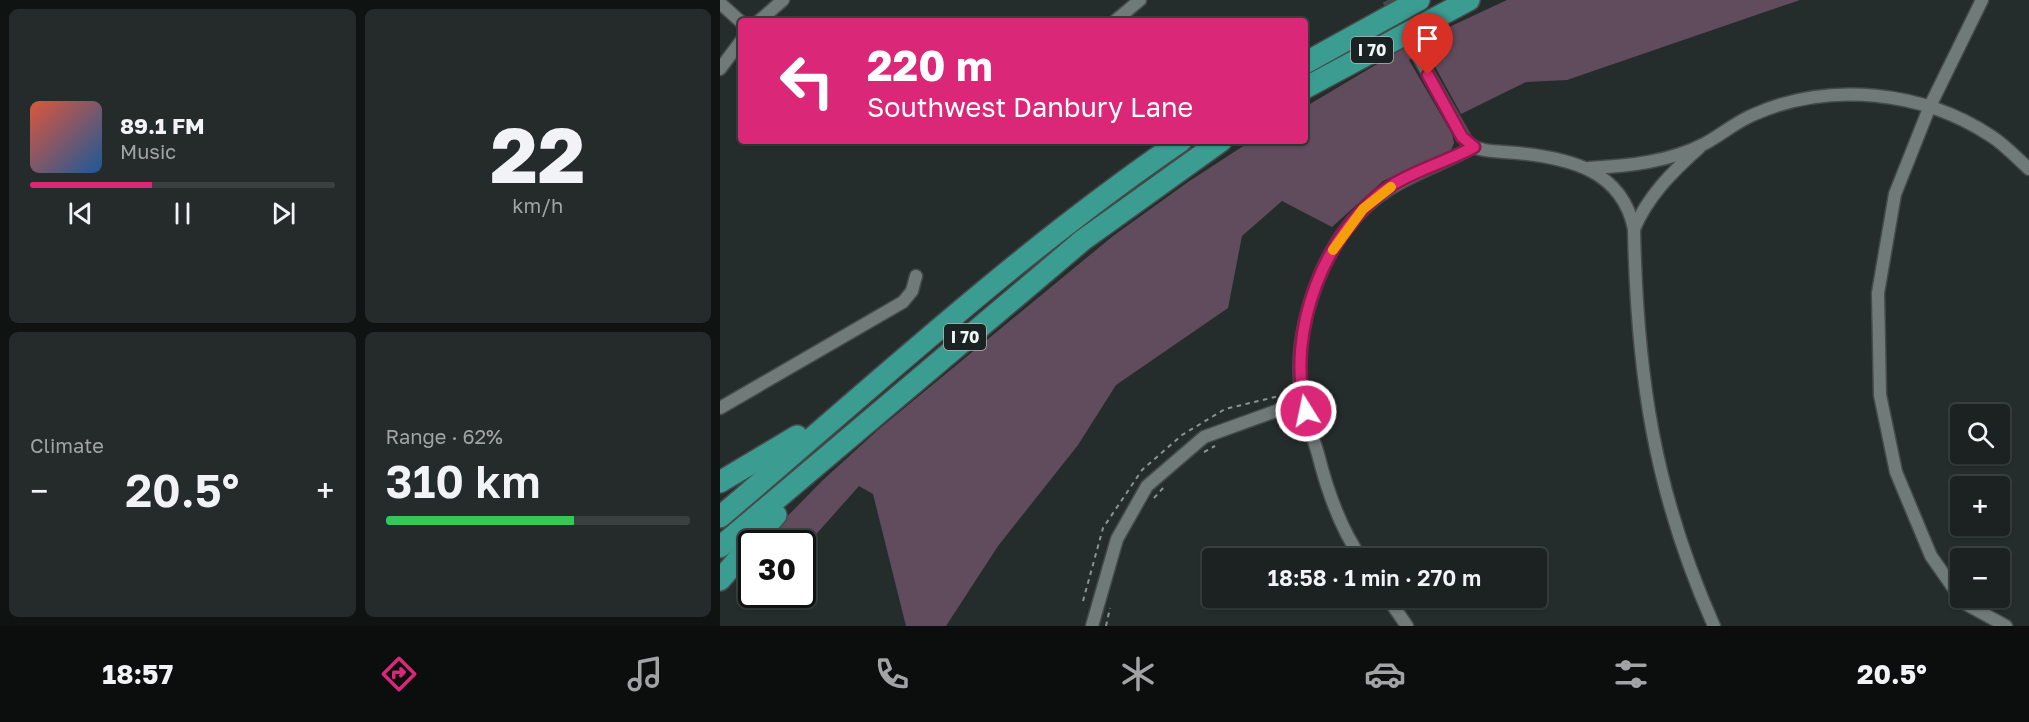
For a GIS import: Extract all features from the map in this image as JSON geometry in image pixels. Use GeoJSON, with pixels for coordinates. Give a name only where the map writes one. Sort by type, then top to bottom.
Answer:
{"type":"FeatureCollection","features":[{"type":"Feature","properties":{"kind":"highway","name":"I 70"},"geometry":{"type":"LineString","coordinates":[[1308,61],[1419,0]]}},
{"type":"Feature","properties":{"kind":"highway","name":"I 70"},"geometry":{"type":"LineString","coordinates":[[1308,86],[1468,0]]}},
{"type":"Feature","properties":{"kind":"highway"},"geometry":{"type":"LineString","coordinates":[[1440,14],[1478,0]]}},
{"type":"Feature","properties":{"kind":"highway","name":"I 70"},"geometry":{"type":"LineString","coordinates":[[720,517],[1066,224],[1177,144]]}},
{"type":"Feature","properties":{"kind":"highway","name":"I 70"},"geometry":{"type":"LineString","coordinates":[[720,547],[1083,240],[1217,144]]}},
{"type":"Feature","properties":{"kind":"highway"},"geometry":{"type":"LineString","coordinates":[[720,482],[772,453],[898,365]]}},
{"type":"Feature","properties":{"kind":"highway"},"geometry":{"type":"LineString","coordinates":[[720,580],[756,536],[856,430]]}},
{"type":"Feature","properties":{"kind":"street"},"geometry":{"type":"LineString","coordinates":[[762,18],[783,0]]}},
{"type":"Feature","properties":{"kind":"street"},"geometry":{"type":"LineString","coordinates":[[1119,18],[1140,0]]}},
{"type":"Feature","properties":{"kind":"street"},"geometry":{"type":"LineString","coordinates":[[1982,0],[1930,106],[1895,194],[1878,293],[1880,395],[1896,472],[1931,556],[1964,603],[2006,626]]}},
{"type":"Feature","properties":{"kind":"street"},"geometry":{"type":"LineString","coordinates":[[720,3],[738,19]]}},
{"type":"Feature","properties":{"kind":"street"},"geometry":{"type":"LineString","coordinates":[[720,69],[738,45]]}},
{"type":"Feature","properties":{"kind":"street"},"geometry":{"type":"LineString","coordinates":[[1417,54],[1462,137],[1474,147],[1566,160],[1588,168],[1600,175],[1630,209],[1634,229],[1640,361],[1652,435],[1669,507],[1714,626]]}},
{"type":"Feature","properties":{"kind":"street"},"geometry":{"type":"LineString","coordinates":[[1634,229],[1642,210],[1669,174],[1702,145],[1755,114],[1815,96],[1879,95],[1930,106],[1991,136],[2029,169]]}},
{"type":"Feature","properties":{"kind":"street"},"geometry":{"type":"LineString","coordinates":[[1588,168],[1639,165],[1702,145]]}},
{"type":"Feature","properties":{"kind":"street"},"geometry":{"type":"LineString","coordinates":[[1355,548],[1327,489],[1301,392],[1301,358],[1306,321],[1317,280],[1339,239],[1363,209],[1394,184],[1474,147]]}},
{"type":"Feature","properties":{"kind":"street"},"geometry":{"type":"LineString","coordinates":[[720,408],[903,302],[912,291],[916,276]]}},
{"type":"Feature","properties":{"kind":"street"},"geometry":{"type":"LineString","coordinates":[[1092,626],[1117,539],[1147,486],[1204,437],[1290,406],[1304,404]]}},
{"type":"Feature","properties":{"kind":"street"},"geometry":{"type":"LineString","coordinates":[[1395,608],[1407,626]]}},
{"type":"Feature","properties":{"kind":"path"},"geometry":{"type":"LineString","coordinates":[[1281,422],[1308,417]]}},
{"type":"Feature","properties":{"kind":"path"},"geometry":{"type":"LineString","coordinates":[[1202,454],[1217,444]]}},
{"type":"Feature","properties":{"kind":"path"},"geometry":{"type":"LineString","coordinates":[[1150,502],[1171,479]]}},
{"type":"Feature","properties":{"kind":"path"},"geometry":{"type":"LineString","coordinates":[[1106,626],[1110,607]]}},
{"type":"Feature","properties":{"kind":"shaded area"},"geometry":{"type":"Polygon","coordinates":[[[1507,0],[1800,0],[1567,80],[1526,82],[1461,114],[1426,50],[1409,60],[1452,134],[1454,143],[1451,150],[1383,181],[1332,227],[1282,201],[1242,236],[1228,308],[1116,385],[1078,445],[998,546],[946,626],[906,626],[873,494],[859,486],[816,534],[816,530],[774,530],[823,480],[879,429],[1113,236],[1188,182],[1246,144],[1308,144],[1308,105],[1404,48],[1507,0]]]}},
{"type":"Feature","properties":{"kind":"tunnel"},"geometry":{"type":"LineString","coordinates":[[1388,0],[1417,54]]}},
{"type":"Feature","properties":{"kind":"slow traffic"},"geometry":{"type":"LineString","coordinates":[[1333,250],[1363,209],[1391,187]]}},
{"type":"Feature","properties":{"kind":"route"},"geometry":{"type":"LineString","coordinates":[[1306,411],[1301,392],[1301,358],[1306,321],[1317,280],[1339,239],[1363,209],[1394,184],[1474,147],[1462,137],[1428,75]]}}]}
